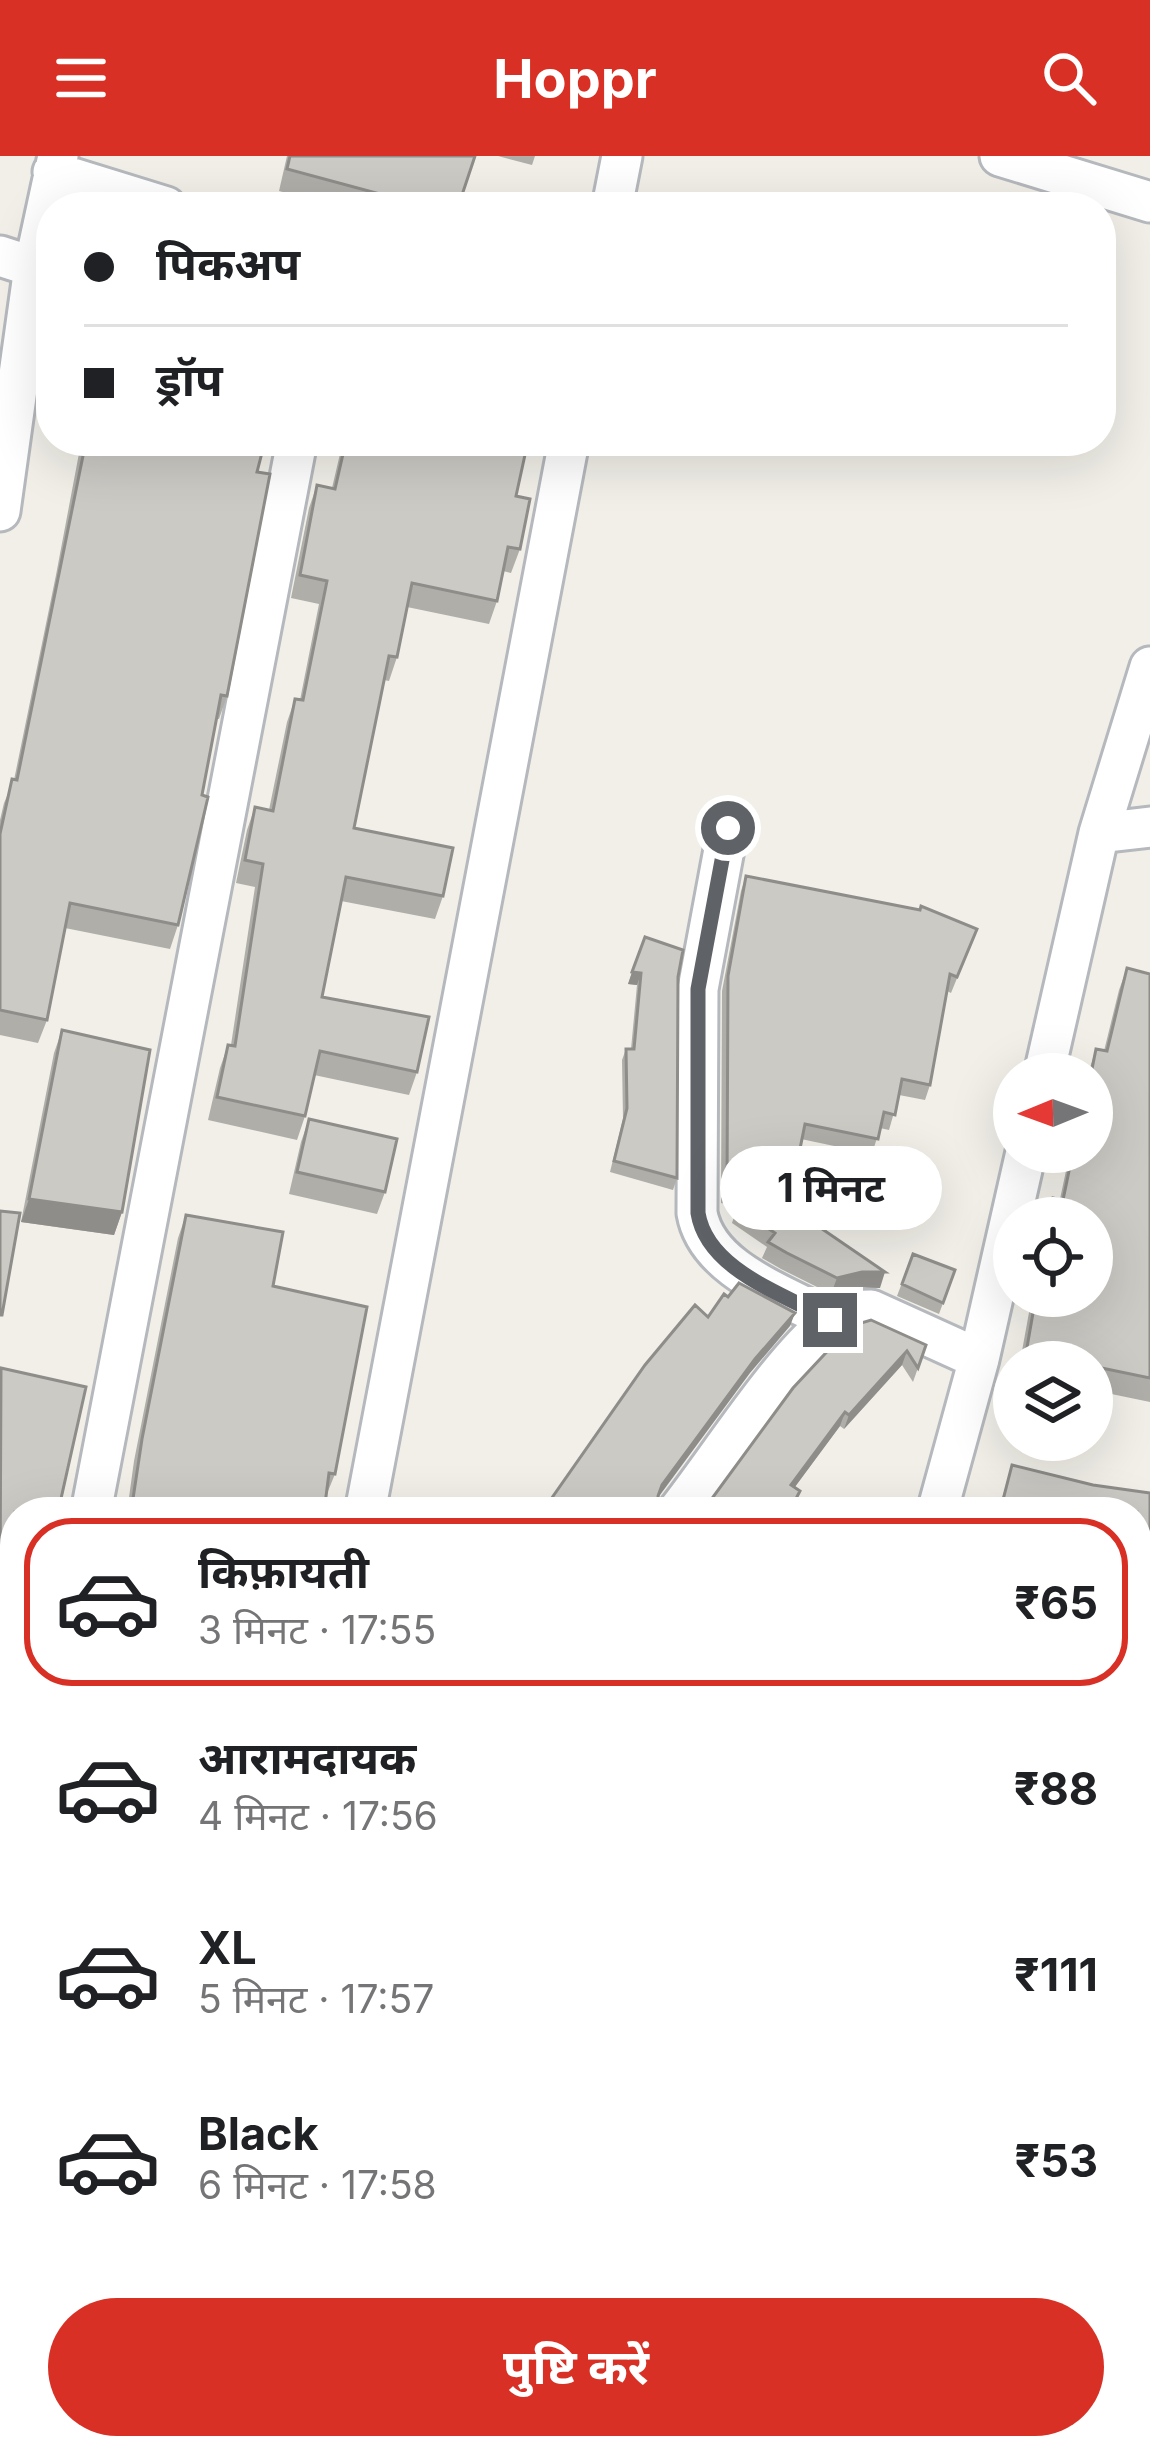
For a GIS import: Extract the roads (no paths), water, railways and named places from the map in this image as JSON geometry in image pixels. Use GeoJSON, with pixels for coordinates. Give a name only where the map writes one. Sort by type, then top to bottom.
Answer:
{"type":"FeatureCollection","features":[{"type":"Feature","properties":{"kind":"street"},"geometry":{"type":"LineString","coordinates":[[615,192],[622,156]]}},
{"type":"Feature","properties":{"kind":"street"},"geometry":{"type":"LineString","coordinates":[[1000,156],[1150,202]]}},
{"type":"Feature","properties":{"kind":"street"},"geometry":{"type":"LineString","coordinates":[[45,192],[56,164],[128,192]]}},
{"type":"Feature","properties":{"kind":"street"},"geometry":{"type":"LineString","coordinates":[[0,511],[17,261],[36,214]]}},
{"type":"Feature","properties":{"kind":"street"},"geometry":{"type":"LineString","coordinates":[[94,1497],[294,456]]}},
{"type":"Feature","properties":{"kind":"street"},"geometry":{"type":"LineString","coordinates":[[368,1497],[566,456]]}},
{"type":"Feature","properties":{"kind":"street"},"geometry":{"type":"LineString","coordinates":[[1049,1053],[1099,833],[1150,667]]}},
{"type":"Feature","properties":{"kind":"street"},"geometry":{"type":"LineString","coordinates":[[1099,833],[1150,827]]}},
{"type":"Feature","properties":{"kind":"street"},"geometry":{"type":"LineString","coordinates":[[728,828],[698,989],[701,1236],[724,1260],[830,1320]]}},
{"type":"Feature","properties":{"kind":"street"},"geometry":{"type":"LineString","coordinates":[[941,1497],[1022,1173]]}},
{"type":"Feature","properties":{"kind":"street"},"geometry":{"type":"LineString","coordinates":[[688,1497],[830,1320],[871,1310],[979,1359]]}}]}
